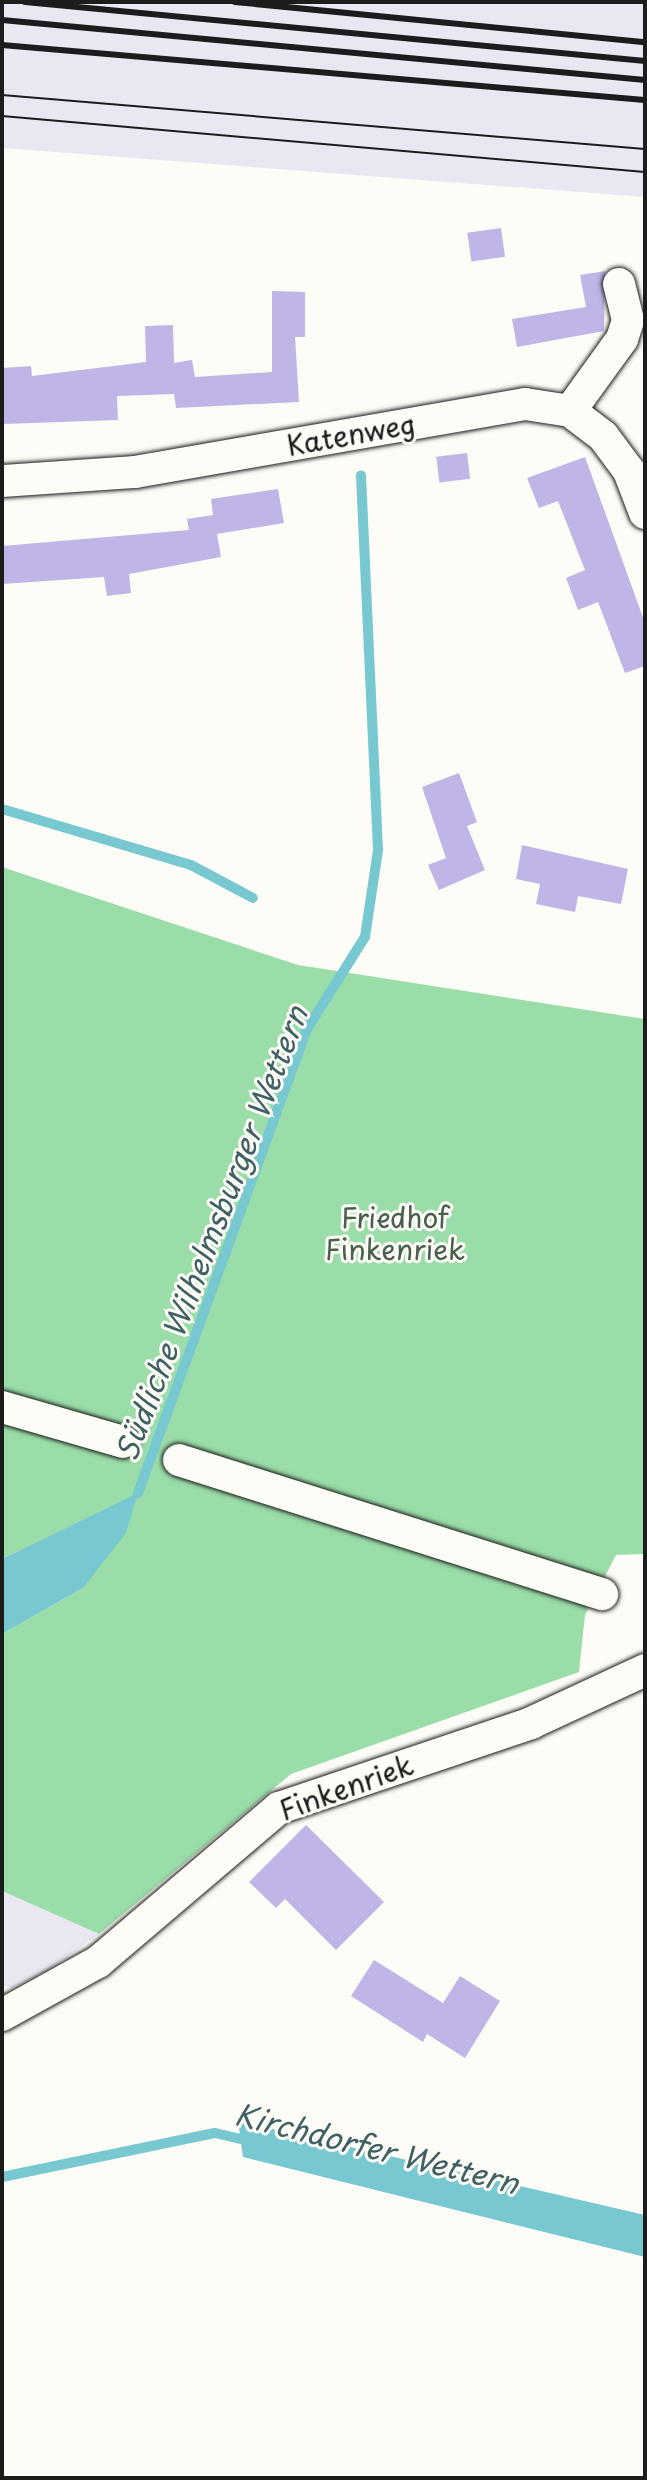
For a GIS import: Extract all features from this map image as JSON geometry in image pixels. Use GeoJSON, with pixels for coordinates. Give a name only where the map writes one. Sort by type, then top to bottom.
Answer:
{"type":"FeatureCollection","features":[{"type":"Feature","properties":{"kind":"street"},"geometry":{"type":"LineString","coordinates":[[570,411],[622,339],[628,320],[619,284]]}},
{"type":"Feature","properties":{"kind":"street","name":"Katenweg"},"geometry":{"type":"LineString","coordinates":[[2,481],[135,472],[525,404],[570,411],[603,436],[629,471],[645,513]]}},
{"type":"Feature","properties":{"kind":"street"},"geometry":{"type":"LineString","coordinates":[[2,1407],[123,1442]]}},
{"type":"Feature","properties":{"kind":"street"},"geometry":{"type":"LineString","coordinates":[[179,1460],[602,1594]]}},
{"type":"Feature","properties":{"kind":"street","name":"Finkenriek"},"geometry":{"type":"LineString","coordinates":[[2,2015],[107,1955],[279,1808],[531,1723],[645,1670]]}},
{"type":"Feature","properties":{"kind":"shaded area"},"geometry":{"type":"Polygon","coordinates":[[[2,2],[645,2],[645,197],[2,148],[2,2]]]}},
{"type":"Feature","properties":{"kind":"shaded area"},"geometry":{"type":"Polygon","coordinates":[[[2,1891],[99,1934],[47,1971],[12,1988],[2,1985],[2,1891]]]}},
{"type":"Feature","properties":{"kind":"green space","name":"Friedhof Finkenriek"},"geometry":{"type":"Polygon","coordinates":[[[2,867],[298,965],[645,1019],[645,1554],[616,1555],[585,1615],[579,1672],[291,1774],[99,1934],[2,1891],[2,1634],[83,1588],[138,1494],[2,1559],[2,867]]]}},
{"type":"Feature","properties":{"kind":"water"},"geometry":{"type":"Polygon","coordinates":[[[138,1493],[126,1533],[83,1588],[2,1634],[2,1559],[138,1493]]]}},
{"type":"Feature","properties":{"kind":"water"},"geometry":{"type":"Polygon","coordinates":[[[238,2121],[645,2215],[645,2257],[243,2157],[238,2121]]]}},
{"type":"Feature","properties":{"kind":"building"},"geometry":{"type":"Polygon","coordinates":[[[501,228],[505,257],[471,261],[467,233],[501,228]]]}},
{"type":"Feature","properties":{"kind":"building"},"geometry":{"type":"Polygon","coordinates":[[[605,271],[604,331],[517,347],[512,319],[586,307],[580,275],[605,271]]]}},
{"type":"Feature","properties":{"kind":"building"},"geometry":{"type":"Polygon","coordinates":[[[272,291],[305,292],[305,337],[295,337],[299,402],[176,408],[174,394],[117,396],[118,420],[2,424],[2,368],[31,366],[32,376],[146,362],[145,326],[173,325],[174,363],[192,360],[195,377],[272,372],[272,291]]]}},
{"type":"Feature","properties":{"kind":"building"},"geometry":{"type":"Polygon","coordinates":[[[467,453],[470,479],[439,483],[436,457],[467,453]]]}},
{"type":"Feature","properties":{"kind":"building"},"geometry":{"type":"Polygon","coordinates":[[[585,457],[645,623],[645,666],[625,673],[598,602],[578,610],[566,578],[585,570],[558,501],[539,508],[527,478],[585,457]]]}},
{"type":"Feature","properties":{"kind":"building"},"geometry":{"type":"Polygon","coordinates":[[[278,489],[284,523],[217,534],[221,557],[129,574],[131,593],[107,596],[104,577],[2,584],[2,546],[189,530],[187,519],[213,515],[211,499],[278,489]]]}},
{"type":"Feature","properties":{"kind":"building"},"geometry":{"type":"Polygon","coordinates":[[[459,773],[477,822],[467,826],[485,870],[439,890],[428,865],[446,858],[422,787],[459,773]]]}},
{"type":"Feature","properties":{"kind":"building"},"geometry":{"type":"Polygon","coordinates":[[[522,845],[628,869],[621,904],[578,896],[575,912],[536,904],[540,884],[516,879],[522,845]]]}},
{"type":"Feature","properties":{"kind":"building"},"geometry":{"type":"Polygon","coordinates":[[[306,1825],[384,1902],[336,1950],[285,1899],[276,1908],[249,1882],[306,1825]]]}},
{"type":"Feature","properties":{"kind":"building"},"geometry":{"type":"Polygon","coordinates":[[[374,1960],[443,2003],[460,1976],[500,2001],[465,2058],[427,2034],[423,2042],[351,1996],[374,1960]]]}},
{"type":"Feature","properties":{"kind":"waterway","name":"Südliche Wilhelmsburger Wettern"},"geometry":{"type":"LineString","coordinates":[[138,1493],[307,1029],[365,937],[378,850],[361,475]]}},
{"type":"Feature","properties":{"kind":"waterway"},"geometry":{"type":"LineString","coordinates":[[2,809],[191,865],[253,898]]}},
{"type":"Feature","properties":{"kind":"waterway","name":"Kirchdorfer Wettern"},"geometry":{"type":"LineString","coordinates":[[2,2177],[215,2133],[251,2141]]}},
{"type":"Feature","properties":{"kind":"tram line"},"geometry":{"type":"LineString","coordinates":[[2,95],[645,149]]}},
{"type":"Feature","properties":{"kind":"tram line"},"geometry":{"type":"LineString","coordinates":[[2,116],[645,172]]}},
{"type":"Feature","properties":{"kind":"railway"},"geometry":{"type":"LineString","coordinates":[[25,2],[645,61]]}},
{"type":"Feature","properties":{"kind":"railway"},"geometry":{"type":"LineString","coordinates":[[235,2],[645,42]]}},
{"type":"Feature","properties":{"kind":"railway"},"geometry":{"type":"LineString","coordinates":[[2,20],[645,80]]}},
{"type":"Feature","properties":{"kind":"railway"},"geometry":{"type":"LineString","coordinates":[[2,45],[645,100]]}}]}
